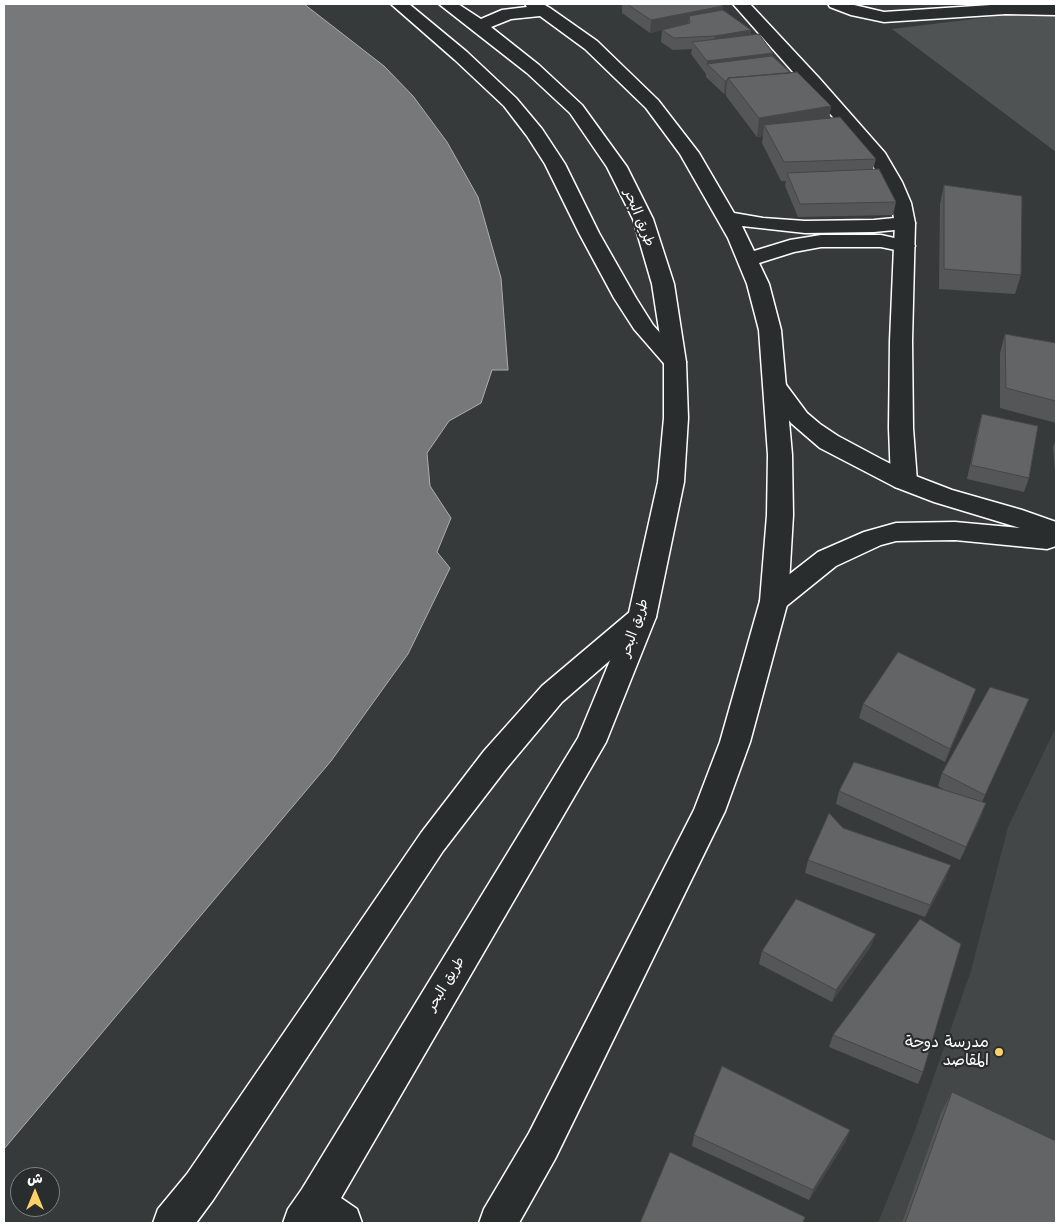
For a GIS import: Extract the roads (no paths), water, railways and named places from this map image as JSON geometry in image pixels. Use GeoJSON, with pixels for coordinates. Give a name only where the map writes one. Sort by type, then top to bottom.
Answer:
{"type":"FeatureCollection","features":[{"type":"Feature","properties":{"kind":"main road"},"geometry":{"type":"LineString","coordinates":[[398,4],[461,56],[503,95],[535,133],[555,164],[589,233],[625,298],[645,329],[675,362]]}},
{"type":"Feature","properties":{"kind":"main road"},"geometry":{"type":"LineString","coordinates":[[447,4],[454,4]]}},
{"type":"Feature","properties":{"kind":"main road","name":"طريق البحر"},"geometry":{"type":"LineString","coordinates":[[320,1216],[590,742],[642,617],[671,482],[676,418],[675,362],[663,284],[643,220],[617,167],[576,110],[533,69],[479,26],[447,4]]}},
{"type":"Feature","properties":{"kind":"main road"},"geometry":{"type":"LineString","coordinates":[[741,4],[813,82],[878,157],[901,203],[905,235],[900,341],[904,481]]}},
{"type":"Feature","properties":{"kind":"main road"},"geometry":{"type":"LineString","coordinates":[[836,4],[857,12],[884,17],[1006,9],[1056,10]]}},
{"type":"Feature","properties":{"kind":"main road"},"geometry":{"type":"LineString","coordinates":[[479,26],[508,14],[539,7],[591,44],[652,104],[689,153],[728,218],[748,260],[766,311],[776,387],[780,486],[778,557],[774,601],[735,742],[709,811],[542,1146],[498,1223]]}},
{"type":"Feature","properties":{"kind":"main road"},"geometry":{"type":"LineString","coordinates":[[728,218],[763,224],[805,227],[874,226],[905,235]]}},
{"type":"Feature","properties":{"kind":"main road"},"geometry":{"type":"LineString","coordinates":[[748,260],[790,246],[821,241],[881,241],[905,235]]}},
{"type":"Feature","properties":{"kind":"main road"},"geometry":{"type":"LineString","coordinates":[[776,387],[799,418],[828,442],[904,481],[944,496],[1014,516],[1056,532]]}},
{"type":"Feature","properties":{"kind":"main road"},"geometry":{"type":"LineString","coordinates":[[944,496],[946,531]]}},
{"type":"Feature","properties":{"kind":"main road"},"geometry":{"type":"LineString","coordinates":[[774,601],[827,559],[873,538],[896,532],[946,531],[987,533],[1056,541]]}},
{"type":"Feature","properties":{"kind":"main road"},"geometry":{"type":"LineString","coordinates":[[172,1223],[200,1187],[432,842],[495,760],[552,694],[642,617]]}},
{"type":"Feature","properties":{"kind":"place","name":"مدرسة دوحة المقاصد"},"geometry":{"type":"Point","coordinates":[999,1052]}}]}
